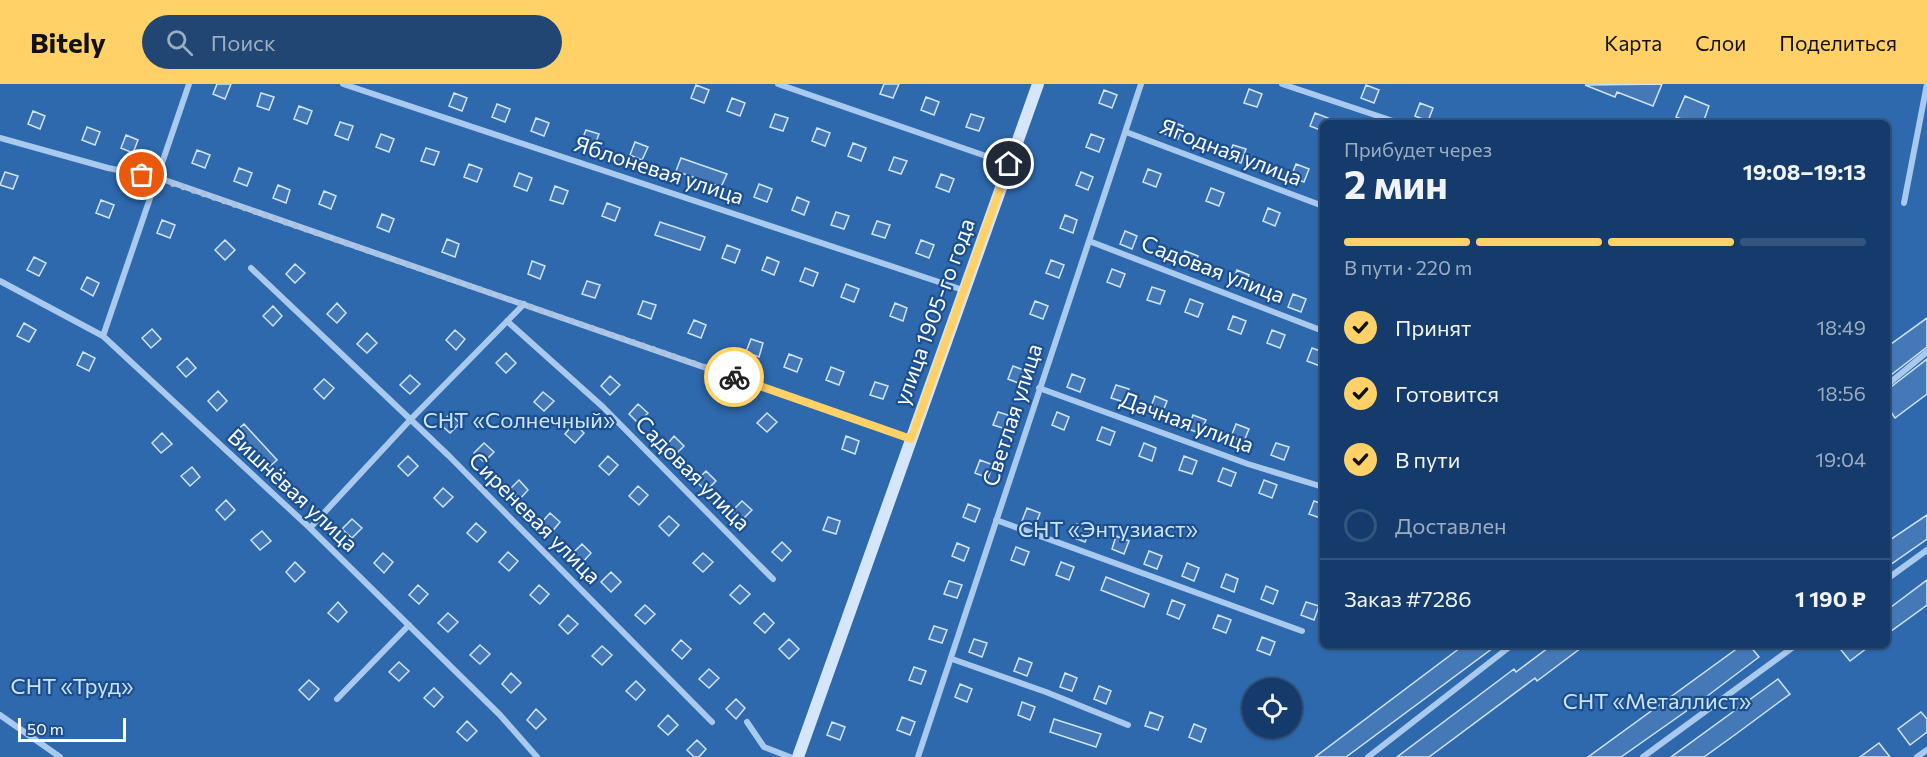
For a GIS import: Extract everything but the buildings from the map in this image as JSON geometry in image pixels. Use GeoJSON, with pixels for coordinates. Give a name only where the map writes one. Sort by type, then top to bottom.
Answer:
{"type":"FeatureCollection","features":[{"type":"Feature","properties":{"kind":"street"},"geometry":{"type":"LineString","coordinates":[[103,336],[159,178],[189,84]]}},
{"type":"Feature","properties":{"kind":"street","name":"Яблоневая улица"},"geometry":{"type":"LineString","coordinates":[[343,84],[963,290]]}},
{"type":"Feature","properties":{"kind":"street"},"geometry":{"type":"LineString","coordinates":[[778,84],[1009,164]]}},
{"type":"Feature","properties":{"kind":"street","name":"улица 1905-го года"},"geometry":{"type":"LineString","coordinates":[[798,757],[1038,84]]}},
{"type":"Feature","properties":{"kind":"street","name":"Светлая улица"},"geometry":{"type":"LineString","coordinates":[[918,757],[1141,84]]}},
{"type":"Feature","properties":{"kind":"street"},"geometry":{"type":"LineString","coordinates":[[1282,84],[1390,120]]}},
{"type":"Feature","properties":{"kind":"street"},"geometry":{"type":"LineString","coordinates":[[1904,203],[1927,84]]}},
{"type":"Feature","properties":{"kind":"street","name":"Ягодная улица"},"geometry":{"type":"LineString","coordinates":[[1126,132],[1320,205]]}},
{"type":"Feature","properties":{"kind":"street"},"geometry":{"type":"LineString","coordinates":[[0,138],[108,168],[159,178],[911,439]]}},
{"type":"Feature","properties":{"kind":"street","name":"Садовая улица"},"geometry":{"type":"LineString","coordinates":[[1089,241],[1320,330]]}},
{"type":"Feature","properties":{"kind":"street","name":"Сиреневая улица"},"geometry":{"type":"LineString","coordinates":[[251,268],[411,419],[712,722]]}},
{"type":"Feature","properties":{"kind":"street","name":"Вишнёвая улица"},"geometry":{"type":"LineString","coordinates":[[0,281],[103,336],[310,528],[500,716],[537,757]]}},
{"type":"Feature","properties":{"kind":"street"},"geometry":{"type":"LineString","coordinates":[[310,528],[411,419],[524,304]]}},
{"type":"Feature","properties":{"kind":"street","name":"Садовая улица"},"geometry":{"type":"LineString","coordinates":[[507,321],[603,407],[772,579]]}},
{"type":"Feature","properties":{"kind":"street"},"geometry":{"type":"LineString","coordinates":[[1890,383],[1927,352]]}},
{"type":"Feature","properties":{"kind":"street","name":"Дачная улица"},"geometry":{"type":"LineString","coordinates":[[1039,388],[1248,464],[1320,486]]}},
{"type":"Feature","properties":{"kind":"street"},"geometry":{"type":"LineString","coordinates":[[996,520],[1302,631]]}},
{"type":"Feature","properties":{"kind":"street"},"geometry":{"type":"LineString","coordinates":[[1890,577],[1927,550]]}},
{"type":"Feature","properties":{"kind":"street"},"geometry":{"type":"LineString","coordinates":[[337,699],[409,626]]}},
{"type":"Feature","properties":{"kind":"street"},"geometry":{"type":"LineString","coordinates":[[1368,757],[1508,648]]}},
{"type":"Feature","properties":{"kind":"street"},"geometry":{"type":"LineString","coordinates":[[1642,757],[1792,648]]}},
{"type":"Feature","properties":{"kind":"street"},"geometry":{"type":"LineString","coordinates":[[952,659],[1046,692],[1128,725]]}},
{"type":"Feature","properties":{"kind":"street"},"geometry":{"type":"LineString","coordinates":[[0,715],[60,757]]}},
{"type":"Feature","properties":{"kind":"street"},"geometry":{"type":"LineString","coordinates":[[747,722],[764,747],[790,757]]}},
{"type":"Feature","properties":{"kind":"street"},"geometry":{"type":"LineString","coordinates":[[1917,757],[1927,750]]}},
{"type":"Feature","properties":{"kind":"green space"},"geometry":{"type":"Polygon","coordinates":[[[0,84],[1927,84],[1927,757],[0,757],[0,84]]]}},
{"type":"Feature","properties":{"kind":"way so far"},"geometry":{"type":"LineString","coordinates":[[142,175],[159,178],[734,377]]}},
{"type":"Feature","properties":{"kind":"route"},"geometry":{"type":"LineString","coordinates":[[734,377],[911,439],[1009,164]]}},
{"type":"Feature","properties":{"kind":"park label","name":"СНТ «Солнечный»"},"geometry":{"type":"Point","coordinates":[519,420]}},
{"type":"Feature","properties":{"kind":"park label","name":"СНТ «Энтузиаст»"},"geometry":{"type":"Point","coordinates":[1108,529]}},
{"type":"Feature","properties":{"kind":"park label","name":"СНТ «Труд»"},"geometry":{"type":"Point","coordinates":[72,686]}},
{"type":"Feature","properties":{"kind":"park label","name":"СНТ «Металлист»"},"geometry":{"type":"Point","coordinates":[1657,701]}}]}
